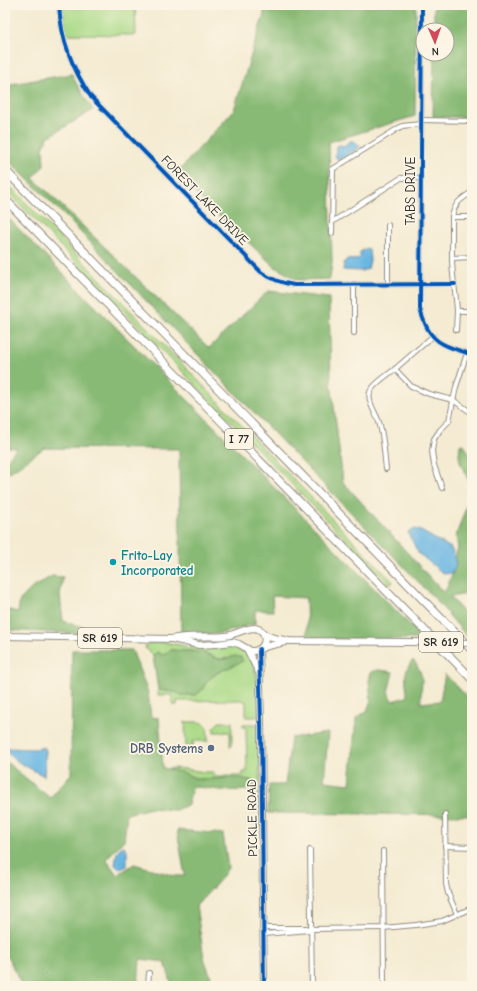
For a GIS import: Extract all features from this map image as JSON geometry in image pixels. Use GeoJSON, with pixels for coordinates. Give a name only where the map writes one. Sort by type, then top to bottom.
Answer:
{"type":"FeatureCollection","features":[{"type":"Feature","properties":{"kind":"highway","name":"I 77"},"geometry":{"type":"LineString","coordinates":[[5,170],[472,650]]}},
{"type":"Feature","properties":{"kind":"highway","name":"I 77"},"geometry":{"type":"LineString","coordinates":[[5,199],[472,679]]}},
{"type":"Feature","properties":{"kind":"main road"},"geometry":{"type":"LineString","coordinates":[[172,639],[181,636],[212,638],[227,636],[251,628],[258,628],[264,634],[289,641]]}},
{"type":"Feature","properties":{"kind":"main road"},"geometry":{"type":"LineString","coordinates":[[246,648],[242,643],[242,635],[247,629]]}},
{"type":"Feature","properties":{"kind":"main road"},"geometry":{"type":"LineString","coordinates":[[260,649],[265,641],[264,634]]}},
{"type":"Feature","properties":{"kind":"main road","name":"SR 619"},"geometry":{"type":"LineString","coordinates":[[5,636],[172,639]]}},
{"type":"Feature","properties":{"kind":"main road"},"geometry":{"type":"LineString","coordinates":[[172,639],[199,645],[232,642],[254,651],[289,641]]}},
{"type":"Feature","properties":{"kind":"main road","name":"SR 619"},"geometry":{"type":"LineString","coordinates":[[289,641],[472,643]]}},
{"type":"Feature","properties":{"kind":"main road","name":"PICKLE ROAD"},"geometry":{"type":"LineString","coordinates":[[246,648],[260,675]]}},
{"type":"Feature","properties":{"kind":"main road","name":"PICKLE ROAD"},"geometry":{"type":"LineString","coordinates":[[260,649],[264,986]]}},
{"type":"Feature","properties":{"kind":"street","name":"FOREST LAKE DRIVE"},"geometry":{"type":"LineString","coordinates":[[59,5],[62,30],[70,58],[81,82],[91,97],[270,279],[283,284],[294,285],[455,284]]}},
{"type":"Feature","properties":{"kind":"street","name":"TABS DRIVE"},"geometry":{"type":"LineString","coordinates":[[422,5],[420,309],[423,321],[432,336],[442,344],[472,355]]}},
{"type":"Feature","properties":{"kind":"street"},"geometry":{"type":"LineString","coordinates":[[332,233],[333,169],[402,126],[421,122],[472,121]]}},
{"type":"Feature","properties":{"kind":"street"},"geometry":{"type":"LineString","coordinates":[[332,222],[401,178],[420,178]]}},
{"type":"Feature","properties":{"kind":"street"},"geometry":{"type":"LineString","coordinates":[[456,330],[457,311],[455,284],[452,277],[452,217],[454,207],[458,200],[472,192]]}},
{"type":"Feature","properties":{"kind":"street"},"geometry":{"type":"LineString","coordinates":[[452,217],[472,217]]}},
{"type":"Feature","properties":{"kind":"street"},"geometry":{"type":"LineString","coordinates":[[388,225],[388,284]]}},
{"type":"Feature","properties":{"kind":"street"},"geometry":{"type":"LineString","coordinates":[[452,258],[472,257]]}},
{"type":"Feature","properties":{"kind":"street"},"geometry":{"type":"LineString","coordinates":[[354,284],[354,333]]}},
{"type":"Feature","properties":{"kind":"street"},"geometry":{"type":"LineString","coordinates":[[457,311],[472,311]]}},
{"type":"Feature","properties":{"kind":"street"},"geometry":{"type":"LineString","coordinates":[[386,469],[382,436],[379,422],[370,399],[370,393],[373,388],[432,336]]}},
{"type":"Feature","properties":{"kind":"street"},"geometry":{"type":"LineString","coordinates":[[442,488],[434,466],[432,451],[434,439],[449,421],[467,353]]}},
{"type":"Feature","properties":{"kind":"street"},"geometry":{"type":"LineString","coordinates":[[395,369],[411,386],[420,391],[454,400],[472,413]]}},
{"type":"Feature","properties":{"kind":"street"},"geometry":{"type":"LineString","coordinates":[[445,814],[446,884],[448,893],[457,914]]}},
{"type":"Feature","properties":{"kind":"street"},"geometry":{"type":"LineString","coordinates":[[445,846],[472,847]]}},
{"type":"Feature","properties":{"kind":"street"},"geometry":{"type":"LineString","coordinates":[[310,850],[312,986]]}},
{"type":"Feature","properties":{"kind":"street"},"geometry":{"type":"LineString","coordinates":[[383,851],[384,986]]}},
{"type":"Feature","properties":{"kind":"street"},"geometry":{"type":"LineString","coordinates":[[264,931],[383,928],[438,922],[472,908]]}},
{"type":"Feature","properties":{"kind":"street"},"geometry":{"type":"LineString","coordinates":[[148,986],[149,973]]}},
{"type":"Feature","properties":{"kind":"green space"},"geometry":{"type":"Polygon","coordinates":[[[62,5],[135,5],[136,35],[66,34],[62,5]]]}},
{"type":"Feature","properties":{"kind":"green space"},"geometry":{"type":"Polygon","coordinates":[[[264,5],[416,5],[415,116],[329,142],[332,262],[330,279],[297,280],[274,266],[175,175],[234,110],[264,14],[264,5]]]}},
{"type":"Feature","properties":{"kind":"green space"},"geometry":{"type":"Polygon","coordinates":[[[434,5],[472,5],[472,117],[433,117],[434,62],[455,62],[455,22],[434,22],[434,5]]]}},
{"type":"Feature","properties":{"kind":"green space"},"geometry":{"type":"Polygon","coordinates":[[[72,74],[93,110],[48,137],[43,148],[44,165],[33,178],[209,348],[268,291],[329,298],[331,382],[343,482],[443,592],[447,588],[455,566],[455,558],[458,548],[456,536],[472,490],[472,593],[450,597],[472,622],[472,639],[468,638],[438,602],[69,220],[5,157],[5,85],[72,74]]]}},
{"type":"Feature","properties":{"kind":"green space"},"geometry":{"type":"Polygon","coordinates":[[[5,181],[393,582],[390,585],[5,189],[5,181]]]}},
{"type":"Feature","properties":{"kind":"green space"},"geometry":{"type":"Polygon","coordinates":[[[5,215],[424,639],[307,639],[306,598],[272,596],[273,611],[255,610],[255,624],[217,634],[181,632],[179,449],[44,448],[6,475],[5,474],[5,462],[17,448],[5,447],[5,215]]]}},
{"type":"Feature","properties":{"kind":"green space"},"geometry":{"type":"Polygon","coordinates":[[[464,444],[472,460],[472,490],[461,465],[459,456],[460,445],[464,444]]]}},
{"type":"Feature","properties":{"kind":"green space"},"geometry":{"type":"Polygon","coordinates":[[[52,576],[63,577],[60,595],[63,621],[93,632],[87,634],[5,630],[5,609],[18,612],[20,600],[32,588],[52,576]]]}},
{"type":"Feature","properties":{"kind":"green space"},"geometry":{"type":"Polygon","coordinates":[[[162,642],[198,648],[212,648],[232,645],[241,648],[253,663],[256,674],[259,695],[258,717],[246,717],[246,702],[242,700],[177,701],[177,705],[172,705],[172,695],[158,695],[158,690],[175,692],[182,695],[196,695],[201,691],[208,680],[217,673],[242,661],[235,656],[220,659],[196,651],[171,650],[167,654],[162,655],[157,652],[153,656],[145,648],[146,645],[162,642]]]}},
{"type":"Feature","properties":{"kind":"green space"},"geometry":{"type":"Polygon","coordinates":[[[72,650],[132,650],[148,693],[151,717],[159,718],[163,768],[184,773],[198,779],[241,778],[256,783],[259,789],[225,790],[192,787],[188,805],[175,810],[151,808],[127,814],[124,840],[106,859],[117,875],[134,864],[175,876],[185,876],[177,830],[223,834],[228,868],[220,880],[196,906],[204,958],[214,986],[172,986],[165,962],[140,959],[138,986],[22,986],[5,954],[5,761],[50,798],[71,774],[72,650]]]}},
{"type":"Feature","properties":{"kind":"green space"},"geometry":{"type":"Polygon","coordinates":[[[171,650],[203,652],[220,660],[235,656],[241,657],[243,661],[217,673],[208,680],[201,691],[196,695],[182,695],[175,692],[158,690],[153,656],[157,652],[162,655],[171,650]]]}},
{"type":"Feature","properties":{"kind":"green space"},"geometry":{"type":"Polygon","coordinates":[[[413,660],[420,672],[422,681],[421,703],[440,701],[445,674],[472,702],[472,815],[268,813],[269,785],[285,785],[291,738],[328,733],[324,781],[350,784],[356,718],[367,711],[371,700],[369,681],[371,672],[379,670],[393,672],[388,692],[392,701],[407,697],[406,674],[409,665],[413,660]]]}},
{"type":"Feature","properties":{"kind":"green space"},"geometry":{"type":"Polygon","coordinates":[[[185,722],[201,722],[204,724],[207,729],[208,741],[193,741],[193,746],[186,746],[185,722]]]}},
{"type":"Feature","properties":{"kind":"green space"},"geometry":{"type":"Polygon","coordinates":[[[219,722],[232,722],[232,746],[230,746],[230,732],[214,732],[214,727],[219,722]]]}},
{"type":"Feature","properties":{"kind":"green space"},"geometry":{"type":"Polygon","coordinates":[[[243,724],[256,724],[259,726],[260,781],[258,785],[251,780],[224,778],[199,779],[166,769],[178,768],[201,772],[213,772],[214,776],[243,776],[243,772],[247,772],[246,727],[243,727],[243,724]]]}},
{"type":"Feature","properties":{"kind":"water"},"geometry":{"type":"Polygon","coordinates":[[[350,141],[354,141],[360,146],[340,160],[337,159],[335,155],[337,146],[344,146],[350,141]]]}},
{"type":"Feature","properties":{"kind":"water"},"geometry":{"type":"Polygon","coordinates":[[[366,249],[369,250],[370,260],[368,269],[361,271],[343,270],[344,263],[347,259],[354,260],[360,258],[360,252],[366,249]]]}},
{"type":"Feature","properties":{"kind":"water"},"geometry":{"type":"Polygon","coordinates":[[[414,529],[419,530],[451,548],[456,566],[452,573],[444,574],[418,553],[408,532],[414,529]]]}},
{"type":"Feature","properties":{"kind":"water"},"geometry":{"type":"Polygon","coordinates":[[[44,747],[46,750],[44,776],[20,763],[5,751],[5,748],[36,749],[44,747]]]}},
{"type":"Feature","properties":{"kind":"water"},"geometry":{"type":"Polygon","coordinates":[[[124,846],[127,850],[127,866],[120,869],[115,865],[117,852],[124,846]]]}},
{"type":"Feature","properties":{"kind":"cycle path"},"geometry":{"type":"LineString","coordinates":[[59,5],[65,42],[78,75],[91,97],[261,272],[277,281],[294,285],[455,284]]}},
{"type":"Feature","properties":{"kind":"cycle path"},"geometry":{"type":"LineString","coordinates":[[422,5],[420,309],[425,324],[434,338],[446,346],[472,355]]}},
{"type":"Feature","properties":{"kind":"cycle path"},"geometry":{"type":"LineString","coordinates":[[259,649],[264,986]]}},
{"type":"Feature","properties":{"kind":"place","name":"Frito-Lay Incorporated"},"geometry":{"type":"Point","coordinates":[113,562]}},
{"type":"Feature","properties":{"kind":"place","name":"DRB Systems"},"geometry":{"type":"Point","coordinates":[211,748]}}]}
